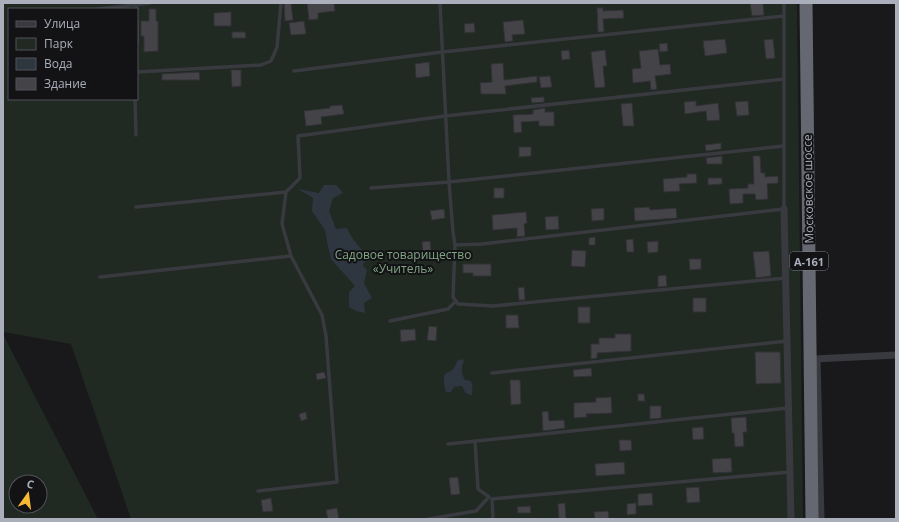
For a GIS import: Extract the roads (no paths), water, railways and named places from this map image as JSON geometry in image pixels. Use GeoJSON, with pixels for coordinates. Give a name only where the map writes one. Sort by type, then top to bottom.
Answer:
{"type":"FeatureCollection","features":[{"type":"Feature","properties":{"kind":"highway","name":"Московское шоссе"},"geometry":{"type":"LineString","coordinates":[[806,3],[814,359],[812,519]]}},
{"type":"Feature","properties":{"kind":"street"},"geometry":{"type":"LineString","coordinates":[[784,209],[791,519]]}},
{"type":"Feature","properties":{"kind":"street"},"geometry":{"type":"LineString","coordinates":[[820,519],[814,359],[896,355]]}},
{"type":"Feature","properties":{"kind":"lane"},"geometry":{"type":"LineString","coordinates":[[104,8],[136,3],[150,3]]}},
{"type":"Feature","properties":{"kind":"lane"},"geometry":{"type":"LineString","coordinates":[[138,72],[261,65],[271,61],[277,47],[280,3]]}},
{"type":"Feature","properties":{"kind":"lane"},"geometry":{"type":"LineString","coordinates":[[440,3],[449,182],[455,245],[453,297],[458,304],[493,306],[786,278]]}},
{"type":"Feature","properties":{"kind":"lane"},"geometry":{"type":"LineString","coordinates":[[455,245],[482,244],[784,209],[784,3]]}},
{"type":"Feature","properties":{"kind":"lane"},"geometry":{"type":"LineString","coordinates":[[294,71],[442,52],[784,16]]}},
{"type":"Feature","properties":{"kind":"lane"},"geometry":{"type":"LineString","coordinates":[[258,491],[338,482],[324,322],[322,315],[290,256],[282,224],[286,192],[300,178],[298,136],[446,116],[784,79]]}},
{"type":"Feature","properties":{"kind":"lane"},"geometry":{"type":"LineString","coordinates":[[135,100],[136,135]]}},
{"type":"Feature","properties":{"kind":"lane"},"geometry":{"type":"LineString","coordinates":[[371,188],[449,182],[784,146]]}},
{"type":"Feature","properties":{"kind":"lane"},"geometry":{"type":"LineString","coordinates":[[136,207],[286,192]]}},
{"type":"Feature","properties":{"kind":"lane"},"geometry":{"type":"LineString","coordinates":[[100,277],[290,256]]}},
{"type":"Feature","properties":{"kind":"lane"},"geometry":{"type":"LineString","coordinates":[[390,321],[448,309],[456,301]]}},
{"type":"Feature","properties":{"kind":"lane"},"geometry":{"type":"LineString","coordinates":[[492,373],[787,341]]}},
{"type":"Feature","properties":{"kind":"lane"},"geometry":{"type":"LineString","coordinates":[[448,444],[788,408]]}},
{"type":"Feature","properties":{"kind":"lane"},"geometry":{"type":"LineString","coordinates":[[475,441],[478,489],[490,498],[493,519]]}},
{"type":"Feature","properties":{"kind":"lane"},"geometry":{"type":"LineString","coordinates":[[428,519],[476,511],[490,498],[790,472]]}},
{"type":"Feature","properties":{"kind":"water"},"geometry":{"type":"Polygon","coordinates":[[[324,185],[336,185],[343,193],[333,198],[329,211],[336,229],[347,228],[370,261],[364,262],[363,266],[367,270],[364,283],[372,298],[364,303],[365,313],[356,311],[349,307],[349,292],[355,286],[331,259],[325,230],[312,211],[313,198],[298,189],[319,193],[324,185]]]}},
{"type":"Feature","properties":{"kind":"water"},"geometry":{"type":"Polygon","coordinates":[[[462,359],[464,361],[462,373],[465,380],[471,381],[472,383],[471,396],[465,392],[462,386],[454,387],[451,392],[446,392],[444,384],[444,376],[446,373],[452,370],[457,361],[462,359]]]}},
{"type":"Feature","properties":{"kind":"park label","name":"Садовое товарищество «Учитель»"},"geometry":{"type":"Point","coordinates":[403,261]}}]}
